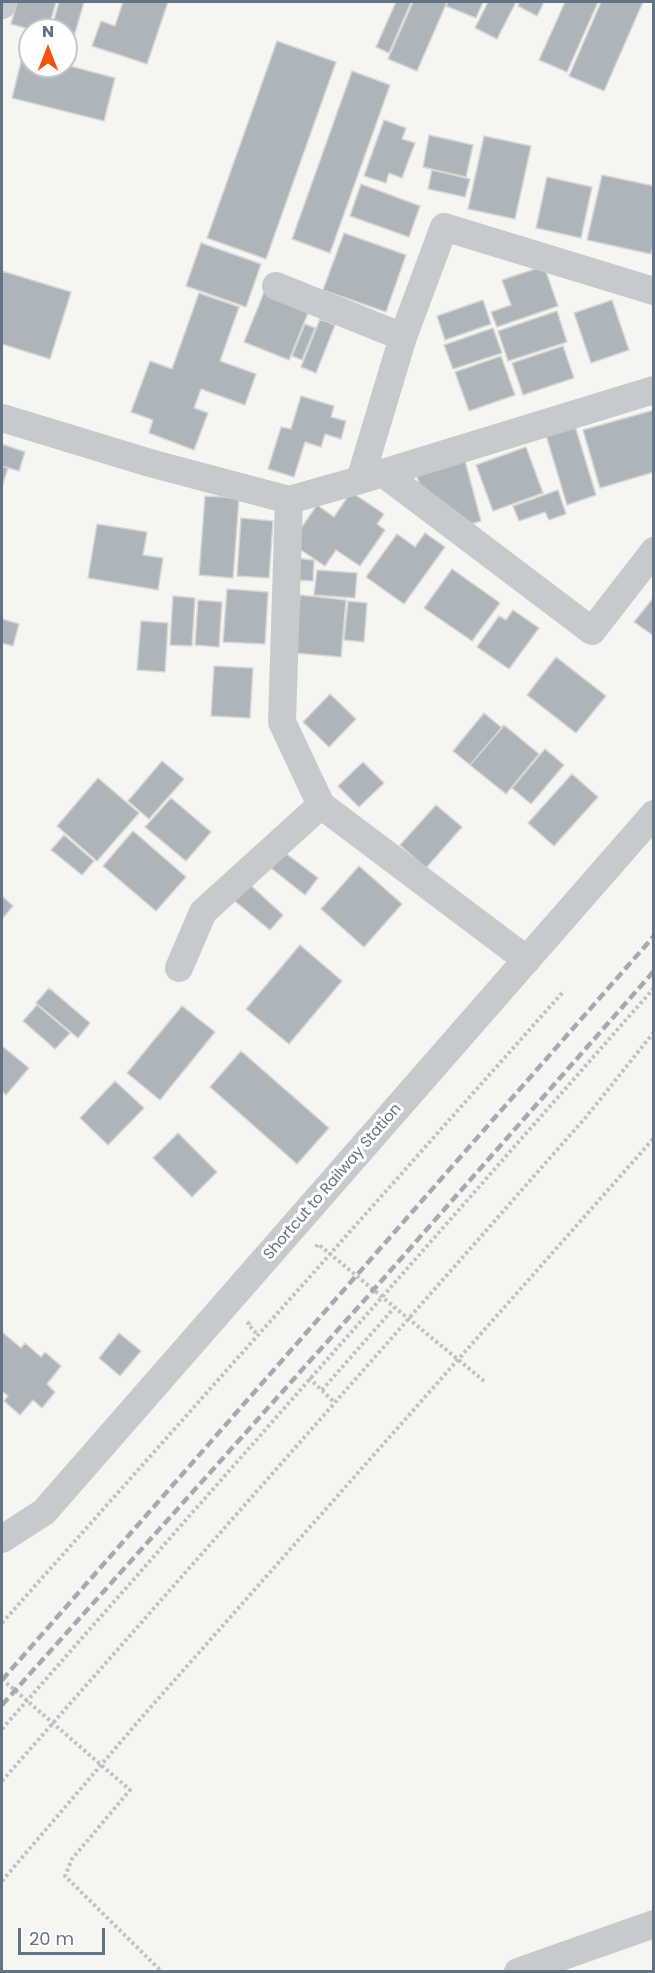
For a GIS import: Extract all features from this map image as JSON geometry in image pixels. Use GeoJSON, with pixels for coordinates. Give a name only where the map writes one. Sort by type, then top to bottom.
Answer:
{"type":"FeatureCollection","features":[{"type":"Feature","properties":{"kind":"street"},"geometry":{"type":"LineString","coordinates":[[371,476],[403,337],[444,227],[654,291]]}},
{"type":"Feature","properties":{"kind":"street"},"geometry":{"type":"LineString","coordinates":[[276,286],[403,337]]}},
{"type":"Feature","properties":{"kind":"street"},"geometry":{"type":"LineString","coordinates":[[2,418],[150,463],[289,500],[654,390]]}},
{"type":"Feature","properties":{"kind":"street"},"geometry":{"type":"LineString","coordinates":[[371,476],[592,632],[654,551]]}},
{"type":"Feature","properties":{"kind":"street"},"geometry":{"type":"LineString","coordinates":[[289,500],[282,722],[321,805],[527,960]]}},
{"type":"Feature","properties":{"kind":"street"},"geometry":{"type":"LineString","coordinates":[[179,968],[203,912],[321,805]]}},
{"type":"Feature","properties":{"kind":"street","name":"Shortcut to Railway Station"},"geometry":{"type":"LineString","coordinates":[[2,1539],[44,1512],[654,814]]}},
{"type":"Feature","properties":{"kind":"street"},"geometry":{"type":"LineString","coordinates":[[518,1971],[654,1924]]}},
{"type":"Feature","properties":{"kind":"path"},"geometry":{"type":"LineString","coordinates":[[2,1729],[654,988]]}},
{"type":"Feature","properties":{"kind":"path"},"geometry":{"type":"LineString","coordinates":[[2,1623],[563,992]]}},
{"type":"Feature","properties":{"kind":"path"},"geometry":{"type":"LineString","coordinates":[[2,1781],[586,1117],[654,1032]]}},
{"type":"Feature","properties":{"kind":"path"},"geometry":{"type":"LineString","coordinates":[[2,1881],[142,1717],[654,1138]]}},
{"type":"Feature","properties":{"kind":"path"},"geometry":{"type":"LineString","coordinates":[[318,1244],[484,1381]]}},
{"type":"Feature","properties":{"kind":"path"},"geometry":{"type":"LineString","coordinates":[[322,1390],[394,1308]]}},
{"type":"Feature","properties":{"kind":"path"},"geometry":{"type":"LineString","coordinates":[[248,1324],[257,1334]]}},
{"type":"Feature","properties":{"kind":"path"},"geometry":{"type":"LineString","coordinates":[[393,1433],[456,1359]]}},
{"type":"Feature","properties":{"kind":"path"},"geometry":{"type":"LineString","coordinates":[[309,1378],[335,1403]]}},
{"type":"Feature","properties":{"kind":"path"},"geometry":{"type":"LineString","coordinates":[[2,1679],[130,1790],[72,1858],[65,1876],[162,1971]]}},
{"type":"Feature","properties":{"kind":"building"},"geometry":{"type":"Polygon","coordinates":[[[17,2],[56,2],[51,18],[18,18],[18,26],[11,24],[17,2]]]}},
{"type":"Feature","properties":{"kind":"building"},"geometry":{"type":"Polygon","coordinates":[[[59,2],[84,2],[78,23],[78,18],[54,18],[59,2]]]}},
{"type":"Feature","properties":{"kind":"building"},"geometry":{"type":"Polygon","coordinates":[[[123,2],[168,2],[147,64],[92,46],[101,21],[115,26],[123,2]]]}},
{"type":"Feature","properties":{"kind":"building"},"geometry":{"type":"Polygon","coordinates":[[[396,2],[411,2],[389,53],[376,47],[396,2]]]}},
{"type":"Feature","properties":{"kind":"building"},"geometry":{"type":"Polygon","coordinates":[[[413,2],[447,2],[417,71],[388,59],[413,2]]]}},
{"type":"Feature","properties":{"kind":"building"},"geometry":{"type":"Polygon","coordinates":[[[448,2],[483,2],[476,18],[446,6],[448,2]]]}},
{"type":"Feature","properties":{"kind":"building"},"geometry":{"type":"Polygon","coordinates":[[[488,2],[516,2],[497,39],[475,28],[488,2]]]}},
{"type":"Feature","properties":{"kind":"building"},"geometry":{"type":"Polygon","coordinates":[[[520,2],[544,2],[537,16],[518,6],[520,2]]]}},
{"type":"Feature","properties":{"kind":"building"},"geometry":{"type":"Polygon","coordinates":[[[565,2],[598,2],[567,72],[539,60],[565,2]]]}},
{"type":"Feature","properties":{"kind":"building"},"geometry":{"type":"Polygon","coordinates":[[[601,2],[643,2],[604,91],[569,76],[601,2]]]}},
{"type":"Feature","properties":{"kind":"building"},"geometry":{"type":"Polygon","coordinates":[[[277,41],[336,62],[266,259],[207,238],[277,41]]]}},
{"type":"Feature","properties":{"kind":"building"},"geometry":{"type":"Polygon","coordinates":[[[78,68],[115,78],[104,121],[12,98],[18,74],[18,78],[78,78],[78,68]]]}},
{"type":"Feature","properties":{"kind":"building"},"geometry":{"type":"Polygon","coordinates":[[[352,71],[390,85],[330,253],[292,239],[352,71]]]}},
{"type":"Feature","properties":{"kind":"building"},"geometry":{"type":"Polygon","coordinates":[[[384,120],[406,128],[402,139],[415,143],[402,178],[389,173],[386,183],[364,176],[384,120]]]}},
{"type":"Feature","properties":{"kind":"building"},"geometry":{"type":"Polygon","coordinates":[[[429,135],[473,145],[466,177],[423,167],[429,135]]]}},
{"type":"Feature","properties":{"kind":"building"},"geometry":{"type":"Polygon","coordinates":[[[484,136],[531,146],[515,219],[468,209],[484,136]]]}},
{"type":"Feature","properties":{"kind":"building"},"geometry":{"type":"Polygon","coordinates":[[[432,170],[470,179],[465,197],[428,189],[432,170]]]}},
{"type":"Feature","properties":{"kind":"building"},"geometry":{"type":"Polygon","coordinates":[[[602,175],[654,186],[654,243],[651,254],[587,240],[602,175]]]}},
{"type":"Feature","properties":{"kind":"building"},"geometry":{"type":"Polygon","coordinates":[[[547,177],[592,187],[581,238],[536,228],[547,177]]]}},
{"type":"Feature","properties":{"kind":"building"},"geometry":{"type":"Polygon","coordinates":[[[361,184],[420,206],[409,237],[350,216],[361,184]]]}},
{"type":"Feature","properties":{"kind":"building"},"geometry":{"type":"Polygon","coordinates":[[[344,233],[406,255],[386,312],[323,290],[344,233]]]}},
{"type":"Feature","properties":{"kind":"building"},"geometry":{"type":"Polygon","coordinates":[[[201,243],[261,264],[246,307],[186,286],[201,243]]]}},
{"type":"Feature","properties":{"kind":"building"},"geometry":{"type":"Polygon","coordinates":[[[544,266],[558,306],[497,327],[491,312],[511,305],[502,280],[544,266]]]}},
{"type":"Feature","properties":{"kind":"building"},"geometry":{"type":"Polygon","coordinates":[[[2,271],[71,292],[50,359],[2,344],[2,271]]]}},
{"type":"Feature","properties":{"kind":"building"},"geometry":{"type":"Polygon","coordinates":[[[265,290],[310,308],[289,360],[244,342],[265,290]]]}},
{"type":"Feature","properties":{"kind":"building"},"geometry":{"type":"Polygon","coordinates":[[[199,293],[239,307],[220,361],[256,374],[245,405],[201,389],[194,408],[208,413],[194,450],[149,433],[153,420],[131,412],[150,361],[172,369],[199,293]]]}},
{"type":"Feature","properties":{"kind":"building"},"geometry":{"type":"Polygon","coordinates":[[[483,300],[491,324],[445,340],[437,316],[483,300]]]}},
{"type":"Feature","properties":{"kind":"building"},"geometry":{"type":"Polygon","coordinates":[[[612,300],[629,350],[591,363],[574,313],[612,300]]]}},
{"type":"Feature","properties":{"kind":"building"},"geometry":{"type":"Polygon","coordinates":[[[557,311],[567,342],[508,361],[498,331],[557,311]]]}},
{"type":"Feature","properties":{"kind":"building"},"geometry":{"type":"Polygon","coordinates":[[[320,319],[335,325],[316,373],[301,367],[320,319]]]}},
{"type":"Feature","properties":{"kind":"building"},"geometry":{"type":"Polygon","coordinates":[[[305,324],[315,328],[302,360],[292,356],[305,324]]]}},
{"type":"Feature","properties":{"kind":"building"},"geometry":{"type":"Polygon","coordinates":[[[493,328],[502,353],[453,369],[444,345],[493,328]]]}},
{"type":"Feature","properties":{"kind":"building"},"geometry":{"type":"Polygon","coordinates":[[[563,346],[574,378],[523,395],[512,363],[563,346]]]}},
{"type":"Feature","properties":{"kind":"building"},"geometry":{"type":"Polygon","coordinates":[[[501,356],[515,395],[469,411],[455,372],[501,356]]]}},
{"type":"Feature","properties":{"kind":"building"},"geometry":{"type":"Polygon","coordinates":[[[301,396],[334,406],[331,417],[346,421],[341,439],[325,434],[321,447],[305,442],[294,477],[268,469],[281,427],[291,429],[301,396]]]}},
{"type":"Feature","properties":{"kind":"building"},"geometry":{"type":"Polygon","coordinates":[[[654,410],[654,472],[600,488],[583,430],[654,410]]]}},
{"type":"Feature","properties":{"kind":"building"},"geometry":{"type":"Polygon","coordinates":[[[575,426],[596,495],[567,505],[546,435],[575,426]]]}},
{"type":"Feature","properties":{"kind":"building"},"geometry":{"type":"Polygon","coordinates":[[[2,444],[25,452],[19,471],[2,466],[2,444]]]}},
{"type":"Feature","properties":{"kind":"building"},"geometry":{"type":"Polygon","coordinates":[[[526,447],[543,493],[493,511],[476,465],[526,447]]]}},
{"type":"Feature","properties":{"kind":"building"},"geometry":{"type":"Polygon","coordinates":[[[464,457],[481,521],[464,526],[422,493],[415,470],[464,457]]]}},
{"type":"Feature","properties":{"kind":"building"},"geometry":{"type":"Polygon","coordinates":[[[2,466],[8,468],[2,487],[2,466]]]}},
{"type":"Feature","properties":{"kind":"building"},"geometry":{"type":"Polygon","coordinates":[[[558,490],[566,514],[549,520],[545,512],[519,521],[513,506],[558,490]]]}},
{"type":"Feature","properties":{"kind":"building"},"geometry":{"type":"Polygon","coordinates":[[[351,492],[384,514],[377,524],[385,530],[360,566],[336,550],[325,566],[298,548],[297,534],[317,505],[334,517],[351,492]]]}},
{"type":"Feature","properties":{"kind":"building"},"geometry":{"type":"Polygon","coordinates":[[[205,496],[239,498],[233,578],[199,575],[205,496]]]}},
{"type":"Feature","properties":{"kind":"building"},"geometry":{"type":"Polygon","coordinates":[[[241,518],[273,521],[269,578],[237,576],[241,518]]]}},
{"type":"Feature","properties":{"kind":"building"},"geometry":{"type":"Polygon","coordinates":[[[97,524],[147,532],[143,555],[163,558],[158,590],[88,578],[97,524]]]}},
{"type":"Feature","properties":{"kind":"building"},"geometry":{"type":"Polygon","coordinates":[[[425,533],[445,547],[404,604],[366,577],[397,534],[415,547],[425,533]]]}},
{"type":"Feature","properties":{"kind":"building"},"geometry":{"type":"Polygon","coordinates":[[[295,558],[314,560],[313,581],[293,580],[295,558]]]}},
{"type":"Feature","properties":{"kind":"building"},"geometry":{"type":"Polygon","coordinates":[[[452,569],[500,603],[472,641],[424,608],[452,569]]]}},
{"type":"Feature","properties":{"kind":"building"},"geometry":{"type":"Polygon","coordinates":[[[317,570],[357,573],[355,598],[314,595],[317,570]]]}},
{"type":"Feature","properties":{"kind":"building"},"geometry":{"type":"Polygon","coordinates":[[[227,589],[268,592],[265,644],[223,642],[227,589]]]}},
{"type":"Feature","properties":{"kind":"building"},"geometry":{"type":"Polygon","coordinates":[[[300,595],[346,600],[341,657],[295,653],[300,595]]]}},
{"type":"Feature","properties":{"kind":"building"},"geometry":{"type":"Polygon","coordinates":[[[173,596],[195,598],[192,646],[170,645],[173,596]]]}},
{"type":"Feature","properties":{"kind":"building"},"geometry":{"type":"Polygon","coordinates":[[[654,597],[654,636],[634,622],[654,597]]]}},
{"type":"Feature","properties":{"kind":"building"},"geometry":{"type":"Polygon","coordinates":[[[198,600],[222,602],[219,647],[195,645],[198,600]]]}},
{"type":"Feature","properties":{"kind":"building"},"geometry":{"type":"Polygon","coordinates":[[[348,601],[367,603],[364,642],[344,640],[348,601]]]}},
{"type":"Feature","properties":{"kind":"building"},"geometry":{"type":"Polygon","coordinates":[[[513,610],[539,628],[509,669],[477,647],[499,616],[506,620],[513,610]]]}},
{"type":"Feature","properties":{"kind":"building"},"geometry":{"type":"Polygon","coordinates":[[[2,619],[19,624],[13,646],[2,643],[2,619]]]}},
{"type":"Feature","properties":{"kind":"building"},"geometry":{"type":"Polygon","coordinates":[[[141,621],[168,623],[165,672],[137,670],[141,621]]]}},
{"type":"Feature","properties":{"kind":"building"},"geometry":{"type":"Polygon","coordinates":[[[556,657],[606,696],[576,733],[527,695],[556,657]]]}},
{"type":"Feature","properties":{"kind":"building"},"geometry":{"type":"Polygon","coordinates":[[[214,666],[253,668],[250,718],[211,716],[214,666]]]}},
{"type":"Feature","properties":{"kind":"building"},"geometry":{"type":"Polygon","coordinates":[[[330,694],[356,719],[329,747],[303,722],[330,694]]]}},
{"type":"Feature","properties":{"kind":"building"},"geometry":{"type":"Polygon","coordinates":[[[484,713],[502,728],[470,765],[453,751],[484,713]]]}},
{"type":"Feature","properties":{"kind":"building"},"geometry":{"type":"Polygon","coordinates":[[[504,725],[539,754],[506,794],[470,765],[504,725]]]}},
{"type":"Feature","properties":{"kind":"building"},"geometry":{"type":"Polygon","coordinates":[[[545,749],[564,765],[531,804],[512,788],[545,749]]]}},
{"type":"Feature","properties":{"kind":"building"},"geometry":{"type":"Polygon","coordinates":[[[162,761],[184,779],[149,819],[128,801],[162,761]]]}},
{"type":"Feature","properties":{"kind":"building"},"geometry":{"type":"Polygon","coordinates":[[[363,762],[384,783],[359,807],[338,786],[363,762]]]}},
{"type":"Feature","properties":{"kind":"building"},"geometry":{"type":"Polygon","coordinates":[[[572,774],[598,797],[554,846],[528,823],[572,774]]]}},
{"type":"Feature","properties":{"kind":"building"},"geometry":{"type":"Polygon","coordinates":[[[98,778],[139,813],[97,861],[57,826],[98,778]]]}},
{"type":"Feature","properties":{"kind":"building"},"geometry":{"type":"Polygon","coordinates":[[[171,798],[211,832],[186,861],[145,827],[171,798]]]}},
{"type":"Feature","properties":{"kind":"building"},"geometry":{"type":"Polygon","coordinates":[[[436,805],[462,827],[426,868],[400,845],[436,805]]]}},
{"type":"Feature","properties":{"kind":"building"},"geometry":{"type":"Polygon","coordinates":[[[133,831],[186,877],[156,911],[103,866],[133,831]]]}},
{"type":"Feature","properties":{"kind":"building"},"geometry":{"type":"Polygon","coordinates":[[[64,835],[94,861],[82,875],[51,850],[64,835]]]}},
{"type":"Feature","properties":{"kind":"building"},"geometry":{"type":"Polygon","coordinates":[[[284,852],[318,878],[305,895],[271,868],[284,852]]]}},
{"type":"Feature","properties":{"kind":"building"},"geometry":{"type":"Polygon","coordinates":[[[359,866],[402,904],[364,947],[321,909],[359,866]]]}},
{"type":"Feature","properties":{"kind":"building"},"geometry":{"type":"Polygon","coordinates":[[[246,881],[283,915],[270,930],[231,898],[246,881]]]}},
{"type":"Feature","properties":{"kind":"building"},"geometry":{"type":"Polygon","coordinates":[[[2,896],[13,906],[2,919],[2,896]]]}},
{"type":"Feature","properties":{"kind":"building"},"geometry":{"type":"Polygon","coordinates":[[[300,945],[342,981],[289,1044],[246,1009],[300,945]]]}},
{"type":"Feature","properties":{"kind":"building"},"geometry":{"type":"Polygon","coordinates":[[[49,988],[90,1023],[78,1038],[36,1003],[49,988]]]}},
{"type":"Feature","properties":{"kind":"building"},"geometry":{"type":"Polygon","coordinates":[[[37,1005],[70,1033],[55,1049],[23,1021],[37,1005]]]}},
{"type":"Feature","properties":{"kind":"building"},"geometry":{"type":"Polygon","coordinates":[[[182,1006],[215,1032],[160,1100],[127,1073],[182,1006]]]}},
{"type":"Feature","properties":{"kind":"building"},"geometry":{"type":"Polygon","coordinates":[[[2,1046],[29,1068],[6,1095],[2,1091],[2,1046]]]}},
{"type":"Feature","properties":{"kind":"building"},"geometry":{"type":"Polygon","coordinates":[[[241,1051],[329,1128],[297,1164],[210,1087],[241,1051]]]}},
{"type":"Feature","properties":{"kind":"building"},"geometry":{"type":"Polygon","coordinates":[[[115,1081],[144,1108],[108,1145],[80,1118],[115,1081]]]}},
{"type":"Feature","properties":{"kind":"building"},"geometry":{"type":"Polygon","coordinates":[[[178,1133],[217,1172],[192,1197],[153,1158],[178,1133]]]}},
{"type":"Feature","properties":{"kind":"building"},"geometry":{"type":"Polygon","coordinates":[[[2,1332],[21,1348],[25,1343],[41,1357],[45,1352],[61,1366],[47,1384],[55,1392],[42,1408],[33,1400],[20,1415],[4,1401],[8,1396],[2,1391],[2,1332]]]}},
{"type":"Feature","properties":{"kind":"building"},"geometry":{"type":"Polygon","coordinates":[[[119,1333],[141,1351],[120,1376],[99,1358],[119,1333]]]}},
{"type":"Feature","properties":{"kind":"railway"},"geometry":{"type":"LineString","coordinates":[[2,1680],[654,936]]}},
{"type":"Feature","properties":{"kind":"railway"},"geometry":{"type":"LineString","coordinates":[[2,1705],[369,1295],[654,971]]}}]}
